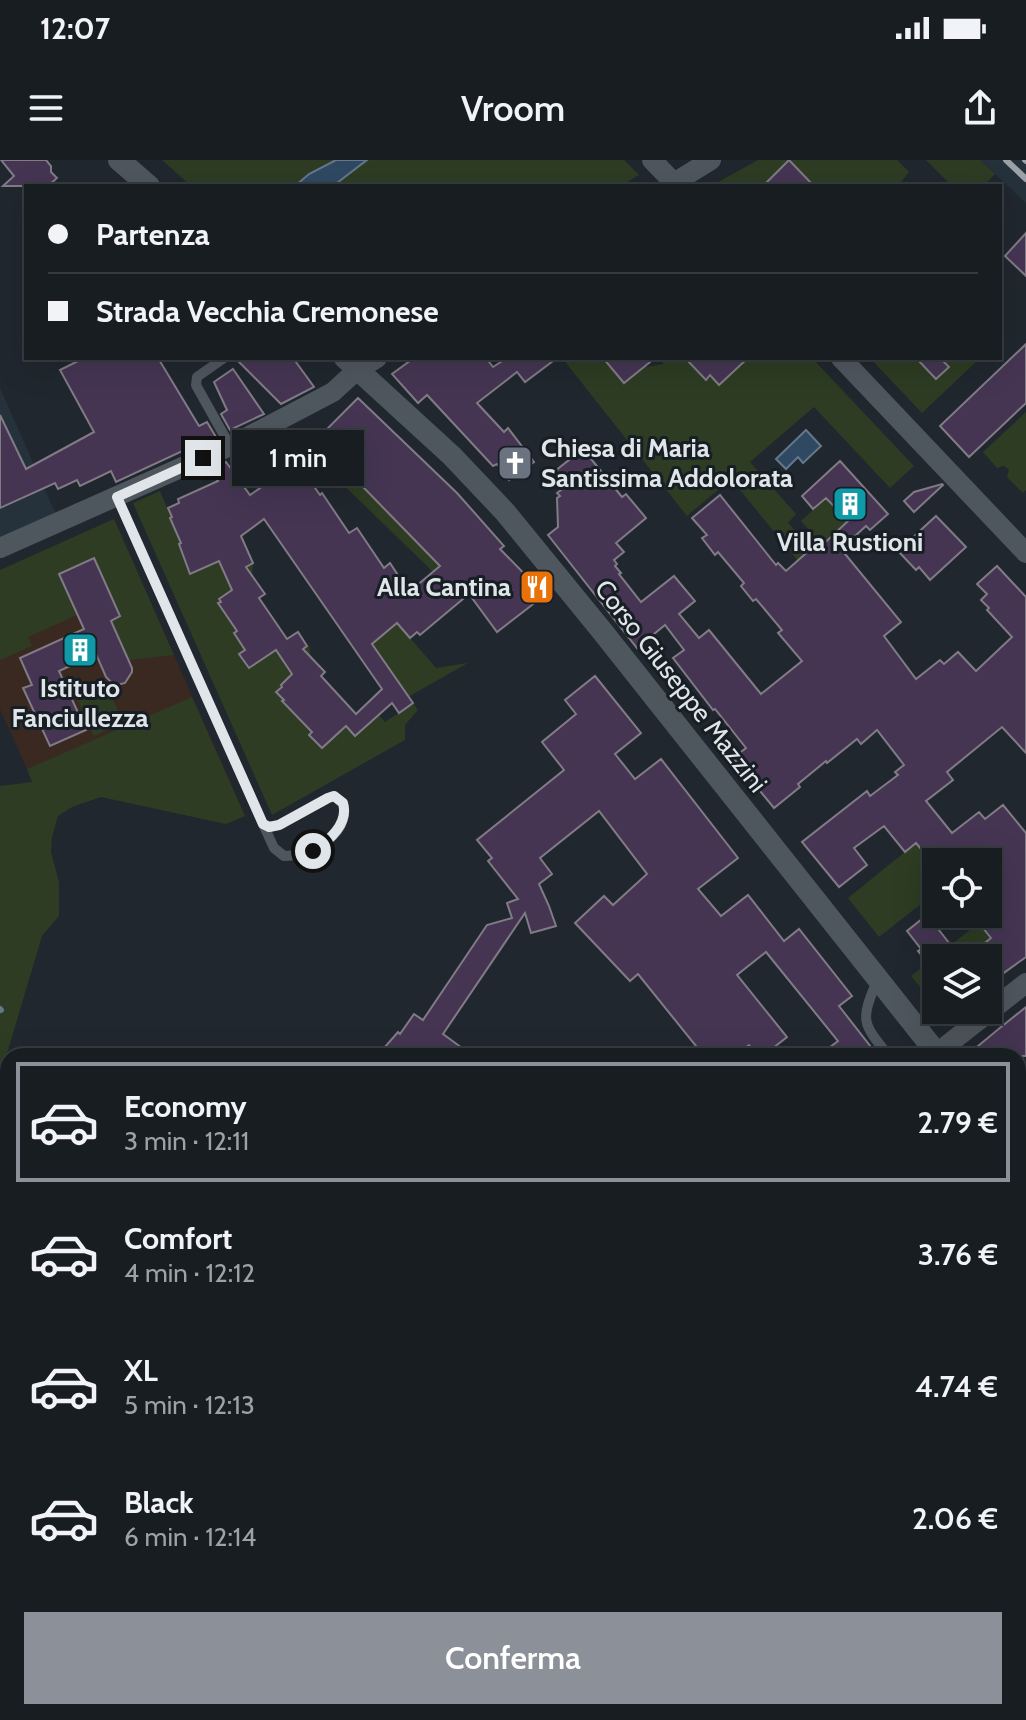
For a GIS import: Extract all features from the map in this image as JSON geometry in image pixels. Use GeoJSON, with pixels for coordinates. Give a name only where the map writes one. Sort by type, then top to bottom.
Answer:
{"type":"FeatureCollection","features":[{"type":"Feature","properties":{"kind":"street"},"geometry":{"type":"LineString","coordinates":[[119,160],[147,184]]}},
{"type":"Feature","properties":{"kind":"street"},"geometry":{"type":"LineString","coordinates":[[652,160],[673,184]]}},
{"type":"Feature","properties":{"kind":"street"},"geometry":{"type":"LineString","coordinates":[[675,184],[711,160]]}},
{"type":"Feature","properties":{"kind":"street"},"geometry":{"type":"LineString","coordinates":[[843,360],[1026,553]]}},
{"type":"Feature","properties":{"kind":"street"},"geometry":{"type":"LineString","coordinates":[[0,548],[230,446],[333,392],[360,362]]}},
{"type":"Feature","properties":{"kind":"street","name":"Corso Giuseppe Mazzini"},"geometry":{"type":"LineString","coordinates":[[360,362],[505,512],[932,1048]]}},
{"type":"Feature","properties":{"kind":"street"},"geometry":{"type":"LineString","coordinates":[[947,1048],[1026,983]]}},
{"type":"Feature","properties":{"kind":"lane"},"geometry":{"type":"LineString","coordinates":[[221,360],[196,381],[230,446]]}},
{"type":"Feature","properties":{"kind":"lane"},"geometry":{"type":"LineString","coordinates":[[117,497],[263,824],[278,852],[284,856],[313,851],[332,836],[345,817],[345,810],[343,803],[334,796],[279,825],[269,827],[263,824]]}},
{"type":"Feature","properties":{"kind":"lane"},"geometry":{"type":"LineString","coordinates":[[878,979],[865,1018],[871,1034],[882,1048]]}},
{"type":"Feature","properties":{"kind":"shaded area"},"geometry":{"type":"Polygon","coordinates":[[[980,160],[1026,160],[1026,203],[995,174],[980,160]]]}},
{"type":"Feature","properties":{"kind":"shaded area"},"geometry":{"type":"Polygon","coordinates":[[[0,388],[54,510],[62,519],[0,546],[0,388]]]}},
{"type":"Feature","properties":{"kind":"shaded area"},"geometry":{"type":"Polygon","coordinates":[[[114,519],[245,816],[226,824],[33,782],[0,709],[0,570],[114,519]]]}},
{"type":"Feature","properties":{"kind":"green space"},"geometry":{"type":"Polygon","coordinates":[[[162,160],[624,160],[639,175],[623,184],[189,184],[162,160]]]}},
{"type":"Feature","properties":{"kind":"green space"},"geometry":{"type":"Polygon","coordinates":[[[758,160],[897,160],[909,172],[900,184],[715,184],[758,160]]]}},
{"type":"Feature","properties":{"kind":"green space"},"geometry":{"type":"Polygon","coordinates":[[[926,160],[980,160],[995,174],[985,184],[950,184],[926,160]]]}},
{"type":"Feature","properties":{"kind":"green space"},"geometry":{"type":"Polygon","coordinates":[[[568,360],[645,360],[647,367],[663,364],[662,360],[692,360],[706,379],[710,375],[719,385],[746,360],[814,360],[914,466],[890,488],[814,407],[750,462],[796,514],[788,523],[812,548],[798,561],[731,479],[687,516],[566,363],[568,360]]]}},
{"type":"Feature","properties":{"kind":"green space"},"geometry":{"type":"Polygon","coordinates":[[[872,360],[978,360],[922,413],[872,360]]]}},
{"type":"Feature","properties":{"kind":"green space"},"geometry":{"type":"Polygon","coordinates":[[[1026,412],[1026,490],[1023,493],[1007,477],[1009,470],[1004,466],[997,468],[983,452],[1026,412]]]}},
{"type":"Feature","properties":{"kind":"green space"},"geometry":{"type":"Polygon","coordinates":[[[284,440],[298,461],[275,478],[329,528],[341,520],[350,533],[349,611],[247,463],[250,453],[284,440]]]}},
{"type":"Feature","properties":{"kind":"green space"},"geometry":{"type":"Polygon","coordinates":[[[339,463],[458,584],[404,631],[436,668],[468,663],[408,697],[372,644],[443,584],[330,472],[339,463]]]}},
{"type":"Feature","properties":{"kind":"green space"},"geometry":{"type":"Polygon","coordinates":[[[160,491],[182,543],[179,545],[189,558],[184,560],[190,574],[219,561],[226,576],[253,563],[252,576],[220,598],[219,604],[232,624],[241,629],[234,634],[245,650],[239,654],[249,668],[276,650],[284,662],[309,645],[311,657],[277,692],[284,700],[282,702],[304,724],[306,722],[315,730],[309,735],[321,748],[346,726],[356,736],[379,715],[385,722],[413,703],[418,710],[405,725],[405,740],[272,815],[133,503],[160,491]]]}},
{"type":"Feature","properties":{"kind":"green space"},"geometry":{"type":"Polygon","coordinates":[[[826,498],[848,521],[822,545],[801,521],[826,498]]]}},
{"type":"Feature","properties":{"kind":"green space"},"geometry":{"type":"Polygon","coordinates":[[[114,519],[174,655],[129,660],[111,621],[120,616],[93,558],[59,574],[77,615],[28,637],[32,646],[0,660],[0,570],[114,519]]]}},
{"type":"Feature","properties":{"kind":"green space"},"geometry":{"type":"Polygon","coordinates":[[[104,680],[123,722],[94,736],[74,693],[104,680]]]}},
{"type":"Feature","properties":{"kind":"green space"},"geometry":{"type":"Polygon","coordinates":[[[192,697],[245,816],[226,824],[101,797],[72,807],[58,816],[51,852],[59,882],[59,916],[42,936],[9,1048],[0,1048],[0,786],[32,782],[27,769],[192,697]]]}},
{"type":"Feature","properties":{"kind":"green space"},"geometry":{"type":"Polygon","coordinates":[[[916,843],[922,850],[922,903],[879,937],[848,898],[916,843]]]}},
{"type":"Feature","properties":{"kind":"green space"},"geometry":{"type":"Polygon","coordinates":[[[973,928],[983,928],[996,944],[952,944],[973,928]]]}},
{"type":"Feature","properties":{"kind":"green space"},"geometry":{"type":"Polygon","coordinates":[[[1002,952],[1014,967],[1002,977],[1002,952]]]}},
{"type":"Feature","properties":{"kind":"green space"},"geometry":{"type":"Polygon","coordinates":[[[922,967],[922,989],[911,976],[922,967]]]}},
{"type":"Feature","properties":{"kind":"water"},"geometry":{"type":"Polygon","coordinates":[[[336,160],[367,160],[336,184],[297,184],[336,160]]]}},
{"type":"Feature","properties":{"kind":"water"},"geometry":{"type":"Polygon","coordinates":[[[806,430],[821,446],[803,463],[798,457],[786,469],[776,459],[806,430]]]}},
{"type":"Feature","properties":{"kind":"building"},"geometry":{"type":"Polygon","coordinates":[[[1,160],[46,160],[57,178],[50,184],[3,186],[14,176],[1,160]]]}},
{"type":"Feature","properties":{"kind":"building"},"geometry":{"type":"Polygon","coordinates":[[[789,160],[812,184],[765,184],[789,160]]]}},
{"type":"Feature","properties":{"kind":"building"},"geometry":{"type":"Polygon","coordinates":[[[1026,233],[1026,276],[1005,256],[1026,233]]]}},
{"type":"Feature","properties":{"kind":"building"},"geometry":{"type":"Polygon","coordinates":[[[1026,344],[1026,403],[969,457],[940,426],[1026,344]]]}},
{"type":"Feature","properties":{"kind":"building"},"geometry":{"type":"Polygon","coordinates":[[[80,360],[159,360],[199,426],[207,422],[216,437],[116,482],[111,471],[80,486],[77,480],[58,489],[55,483],[0,508],[0,415],[26,469],[94,432],[60,370],[80,360]]]}},
{"type":"Feature","properties":{"kind":"building"},"geometry":{"type":"Polygon","coordinates":[[[237,360],[294,360],[314,387],[281,404],[237,360]]]}},
{"type":"Feature","properties":{"kind":"building"},"geometry":{"type":"Polygon","coordinates":[[[411,360],[488,360],[493,367],[504,360],[554,360],[525,382],[517,372],[477,403],[504,432],[508,428],[534,462],[509,480],[497,464],[493,466],[427,395],[418,403],[392,374],[411,360]]]}},
{"type":"Feature","properties":{"kind":"building"},"geometry":{"type":"Polygon","coordinates":[[[605,360],[653,360],[624,383],[605,360]]]}},
{"type":"Feature","properties":{"kind":"building"},"geometry":{"type":"Polygon","coordinates":[[[687,360],[746,360],[719,385],[710,375],[706,380],[687,360]]]}},
{"type":"Feature","properties":{"kind":"building"},"geometry":{"type":"Polygon","coordinates":[[[918,360],[942,360],[949,367],[936,379],[918,360]]]}},
{"type":"Feature","properties":{"kind":"building"},"geometry":{"type":"Polygon","coordinates":[[[233,369],[264,414],[230,430],[221,414],[227,410],[214,382],[233,369]]]}},
{"type":"Feature","properties":{"kind":"building"},"geometry":{"type":"Polygon","coordinates":[[[358,398],[457,493],[504,546],[500,549],[545,595],[497,632],[469,594],[420,635],[417,632],[410,638],[397,623],[372,644],[413,703],[399,713],[392,703],[355,736],[346,726],[322,748],[309,735],[312,732],[276,692],[292,674],[276,650],[249,668],[239,654],[245,650],[234,633],[237,631],[218,603],[232,590],[219,561],[190,574],[168,508],[179,503],[178,499],[218,481],[210,469],[226,462],[250,495],[292,466],[296,472],[301,468],[349,533],[357,528],[384,568],[390,563],[409,592],[440,566],[329,452],[339,443],[328,428],[358,398]],[[264,519],[241,536],[253,563],[246,567],[265,594],[259,598],[287,639],[298,632],[307,646],[303,649],[325,672],[321,676],[356,714],[382,689],[264,519]]]}},
{"type":"Feature","properties":{"kind":"building"},"geometry":{"type":"Polygon","coordinates":[[[583,449],[622,497],[626,494],[646,518],[616,543],[624,552],[614,560],[619,574],[641,602],[674,576],[695,601],[679,614],[699,638],[709,630],[761,694],[802,661],[778,633],[782,630],[741,586],[744,583],[718,552],[715,555],[702,538],[707,535],[692,518],[720,495],[776,565],[778,563],[786,571],[812,548],[815,552],[848,521],[826,498],[813,509],[802,496],[840,461],[888,514],[870,530],[866,526],[841,549],[901,622],[884,636],[916,679],[940,660],[944,664],[958,652],[976,671],[1012,637],[987,610],[989,608],[981,600],[987,594],[977,584],[997,566],[1026,597],[1026,753],[1002,727],[947,772],[953,780],[926,801],[952,833],[979,812],[985,819],[1003,805],[1026,833],[1026,957],[1002,974],[1002,944],[984,944],[991,938],[983,928],[1002,928],[1002,848],[922,850],[916,843],[905,852],[884,826],[854,848],[867,865],[839,887],[802,842],[867,791],[870,796],[898,775],[895,772],[904,765],[877,730],[861,744],[857,739],[826,761],[774,808],[733,758],[746,748],[673,658],[684,650],[665,625],[637,648],[548,535],[558,527],[557,498],[560,496],[557,493],[561,490],[550,475],[583,449]]]}},
{"type":"Feature","properties":{"kind":"building"},"geometry":{"type":"Polygon","coordinates":[[[942,484],[914,512],[904,501],[914,492],[942,484]]]}},
{"type":"Feature","properties":{"kind":"building"},"geometry":{"type":"Polygon","coordinates":[[[936,516],[966,547],[930,580],[898,551],[936,516]]]}},
{"type":"Feature","properties":{"kind":"building","name":"Istituto Fanciullezza"},"geometry":{"type":"Polygon","coordinates":[[[94,558],[120,616],[111,621],[132,672],[125,683],[112,683],[96,654],[59,671],[86,730],[50,746],[23,688],[32,685],[20,658],[84,629],[59,574],[94,558]]]}},
{"type":"Feature","properties":{"kind":"building"},"geometry":{"type":"Polygon","coordinates":[[[595,676],[641,733],[615,754],[635,779],[661,759],[738,858],[698,889],[721,916],[748,895],[784,941],[799,929],[852,996],[839,1006],[872,1048],[829,1048],[838,1041],[766,952],[737,975],[787,1037],[773,1048],[751,1048],[749,1045],[745,1048],[698,1048],[638,974],[630,981],[575,923],[604,896],[613,905],[647,874],[599,811],[540,858],[552,874],[539,884],[556,926],[531,933],[525,913],[443,1034],[462,1048],[384,1048],[398,1032],[400,1034],[414,1014],[423,1020],[487,925],[512,918],[507,903],[518,899],[488,861],[492,858],[477,840],[564,770],[542,742],[576,714],[565,700],[595,676]]]}},
{"type":"Feature","properties":{"kind":"building"},"geometry":{"type":"Polygon","coordinates":[[[922,919],[922,928],[937,928],[950,944],[922,944],[922,956],[918,951],[921,949],[907,931],[922,919]]]}},
{"type":"Feature","properties":{"kind":"building"},"geometry":{"type":"Polygon","coordinates":[[[1026,1007],[1026,1048],[976,1048],[1026,1007]]]}},
{"type":"Feature","properties":{"kind":"railway"},"geometry":{"type":"LineString","coordinates":[[1006,160],[1026,179]]}},
{"type":"Feature","properties":{"kind":"place","name":"Chiesa di Maria Santissima Addolorata"},"geometry":{"type":"Point","coordinates":[515,463]}},
{"type":"Feature","properties":{"kind":"place","name":"Villa Rustioni"},"geometry":{"type":"Point","coordinates":[850,504]}},
{"type":"Feature","properties":{"kind":"place","name":"Alla Cantina"},"geometry":{"type":"Point","coordinates":[537,587]}},
{"type":"Feature","properties":{"kind":"place","name":"Istituto Fanciullezza"},"geometry":{"type":"Point","coordinates":[80,650]}},
{"type":"Feature","properties":{"kind":"route"},"geometry":{"type":"LineString","coordinates":[[203,458],[117,497],[263,824],[269,827],[279,825],[334,796],[343,803],[345,817],[341,825],[313,851]]}}]}
